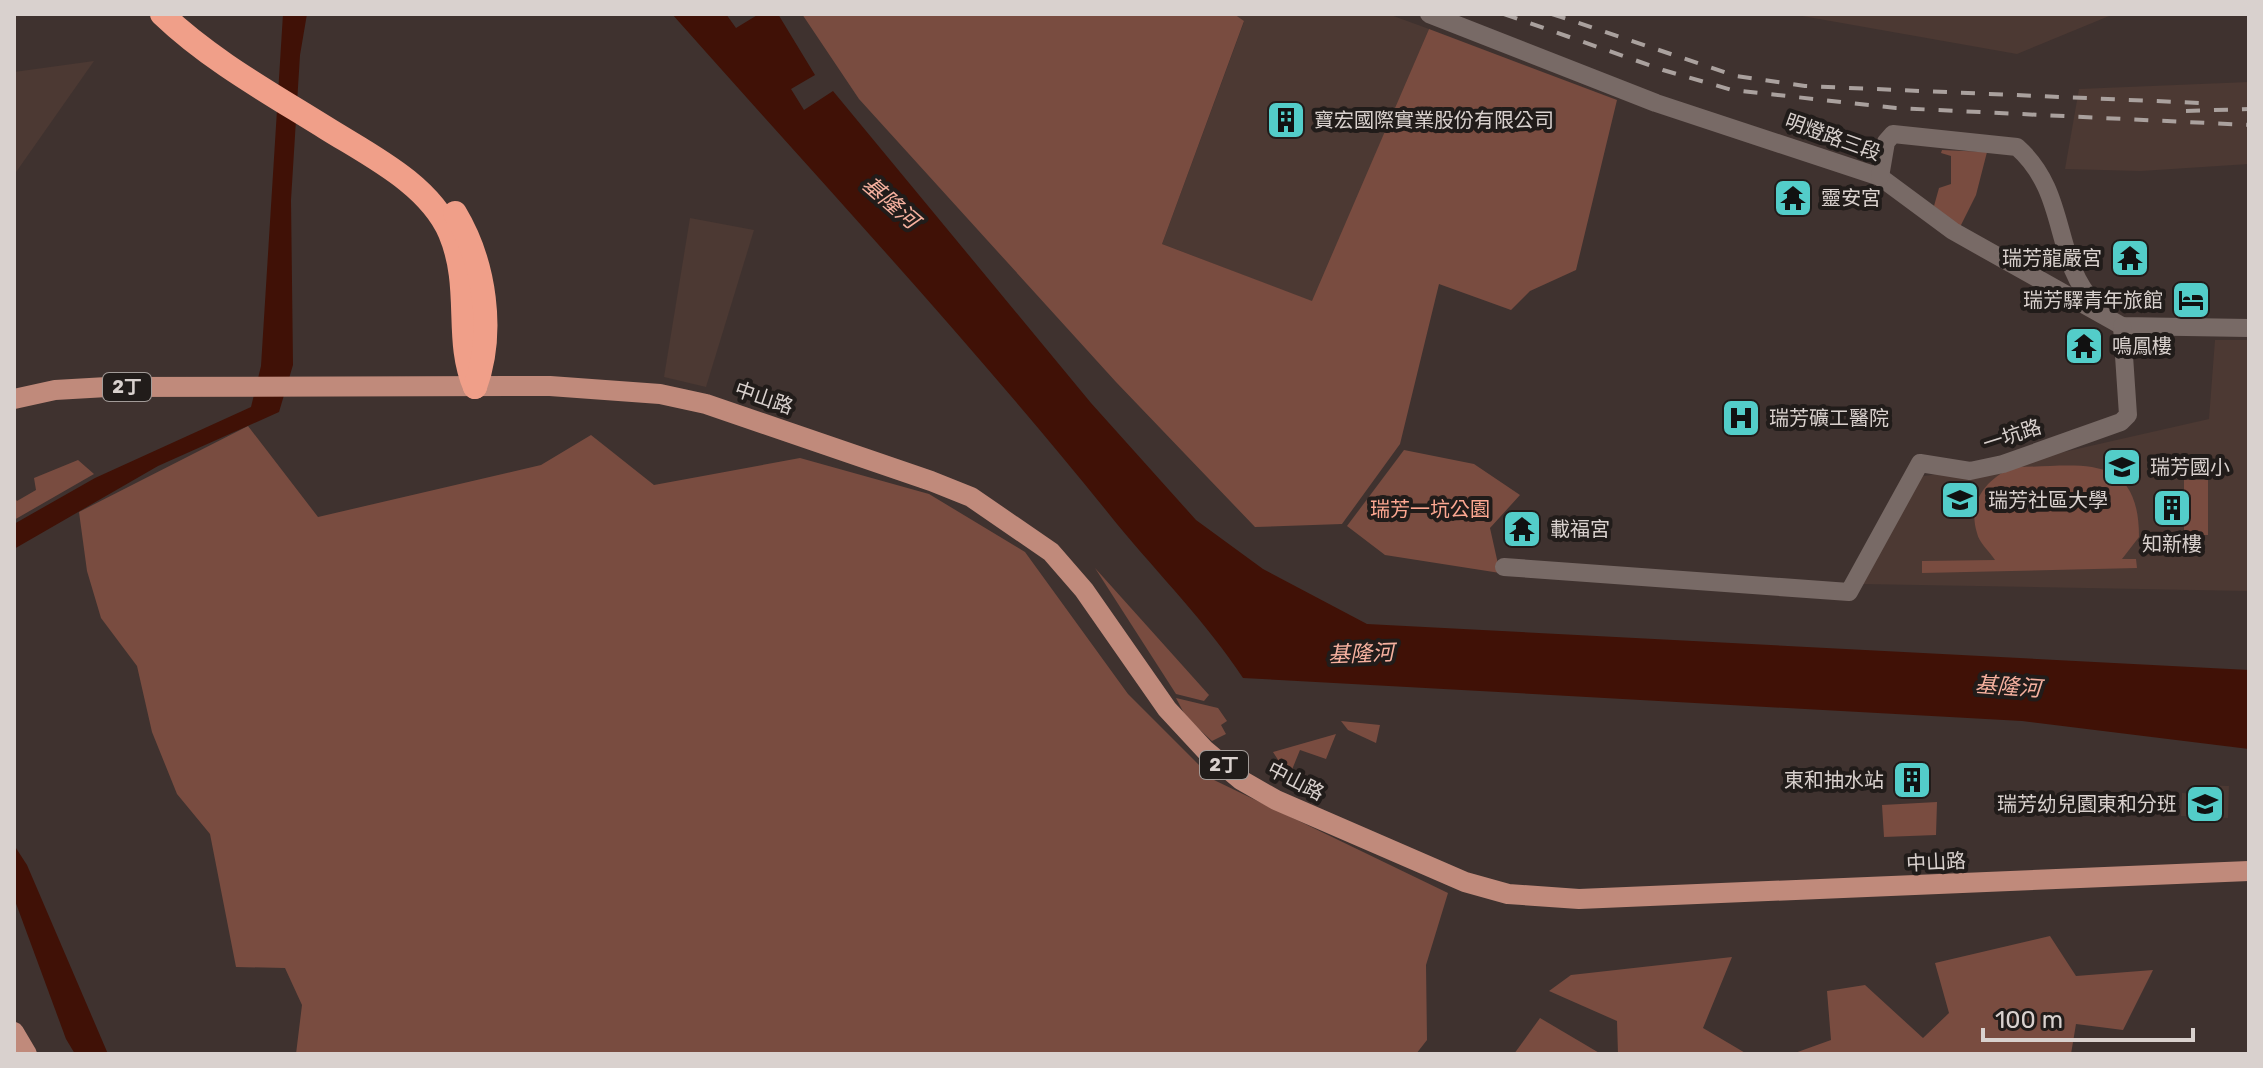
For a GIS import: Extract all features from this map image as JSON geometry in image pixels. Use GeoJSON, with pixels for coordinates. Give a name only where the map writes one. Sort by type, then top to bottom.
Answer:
{"type":"FeatureCollection","features":[{"type":"Feature","properties":{"kind":"highway"},"geometry":{"type":"LineString","coordinates":[[162,14],[225,64],[431,182],[450,205],[475,251],[484,309],[483,366],[475,387]]}},
{"type":"Feature","properties":{"kind":"highway"},"geometry":{"type":"LineString","coordinates":[[185,14],[233,52],[360,140]]}},
{"type":"Feature","properties":{"kind":"main road","name":"中山路"},"geometry":{"type":"LineString","coordinates":[[14,399],[55,390],[107,387],[305,389],[550,386],[660,394],[706,404],[971,497],[1062,563],[1167,709],[1205,750],[1241,780],[1276,800],[1379,847],[1465,882],[1508,894],[1579,899],[2249,871]]}},
{"type":"Feature","properties":{"kind":"main road"},"geometry":{"type":"LineString","coordinates":[[14,1032],[27,1054]]}},
{"type":"Feature","properties":{"kind":"street","name":"明燈路三段"},"geometry":{"type":"LineString","coordinates":[[1429,14],[1656,103],[1880,177],[1953,231],[2122,326],[2249,328]]}},
{"type":"Feature","properties":{"kind":"street"},"geometry":{"type":"LineString","coordinates":[[1880,177],[1886,142],[1893,134],[2017,147],[2045,179],[2081,289],[2122,326]]}},
{"type":"Feature","properties":{"kind":"street","name":"一坑路"},"geometry":{"type":"LineString","coordinates":[[1504,567],[1849,592],[1920,463],[1970,471],[2003,464],[2121,422],[2128,415],[2122,326]]}},
{"type":"Feature","properties":{"kind":"shaded area"},"geometry":{"type":"Polygon","coordinates":[[[1234,14],[1388,14],[1429,29],[1313,302],[1162,244],[1244,22],[1234,14]]]}},
{"type":"Feature","properties":{"kind":"shaded area"},"geometry":{"type":"Polygon","coordinates":[[[1791,14],[2114,14],[2017,54],[1791,14]]]}},
{"type":"Feature","properties":{"kind":"shaded area"},"geometry":{"type":"Polygon","coordinates":[[[94,61],[14,175],[14,72],[94,61]]]}},
{"type":"Feature","properties":{"kind":"shaded area"},"geometry":{"type":"Polygon","coordinates":[[[2249,82],[2249,164],[2141,171],[2065,169],[2079,89],[2249,82]]]}},
{"type":"Feature","properties":{"kind":"shaded area"},"geometry":{"type":"Polygon","coordinates":[[[690,218],[754,230],[706,387],[664,377],[690,218]]]}},
{"type":"Feature","properties":{"kind":"shaded area","name":"瑞芳國小"},"geometry":{"type":"Polygon","coordinates":[[[2215,340],[2249,340],[2249,591],[1862,584],[1917,477],[2015,463],[2209,419],[2215,340]]]}},
{"type":"Feature","properties":{"kind":"shaded area","name":"瑞芳幼兒園東和分班"},"geometry":{"type":"Polygon","coordinates":[[[2199,785],[2229,786],[2228,818],[2181,816],[2182,793],[2199,794],[2199,785]]]}},
{"type":"Feature","properties":{"kind":"green space"},"geometry":{"type":"Polygon","coordinates":[[[802,14],[1234,14],[1244,21],[1162,244],[1312,301],[1429,29],[1617,100],[1576,270],[1530,291],[1511,310],[1439,284],[1400,444],[1342,524],[1255,527],[1116,382],[859,99],[802,14]]]}},
{"type":"Feature","properties":{"kind":"green space"},"geometry":{"type":"Polygon","coordinates":[[[1942,150],[1987,152],[1976,195],[1960,227],[1934,206],[1939,188],[1951,184],[1951,156],[1941,153],[1942,150]]]}},
{"type":"Feature","properties":{"kind":"green space"},"geometry":{"type":"Polygon","coordinates":[[[248,426],[318,517],[541,465],[591,435],[654,485],[800,458],[929,494],[1025,552],[1128,694],[1214,780],[1448,893],[1426,965],[1427,1040],[1416,1054],[296,1054],[302,1005],[285,968],[236,967],[210,834],[177,794],[152,732],[137,666],[101,618],[87,571],[79,512],[248,426]]]}},
{"type":"Feature","properties":{"kind":"green space","name":"瑞芳一坑公園"},"geometry":{"type":"Polygon","coordinates":[[[1404,450],[1474,464],[1520,495],[1490,528],[1500,573],[1385,555],[1347,526],[1404,450]]]}},
{"type":"Feature","properties":{"kind":"green space"},"geometry":{"type":"Polygon","coordinates":[[[78,460],[94,474],[14,520],[14,497],[17,501],[36,490],[34,478],[78,460]]]}},
{"type":"Feature","properties":{"kind":"green space"},"geometry":{"type":"Polygon","coordinates":[[[2082,466],[2117,476],[2129,489],[2136,509],[2139,537],[2122,559],[2136,559],[2137,568],[1922,573],[1922,561],[1995,560],[1978,537],[1975,522],[1977,501],[1995,478],[2014,467],[2082,466]]]}},
{"type":"Feature","properties":{"kind":"green space"},"geometry":{"type":"Polygon","coordinates":[[[2184,480],[2208,480],[2208,535],[2184,535],[2184,480]]]}},
{"type":"Feature","properties":{"kind":"green space"},"geometry":{"type":"Polygon","coordinates":[[[1095,568],[1209,695],[1204,701],[1176,694],[1095,568]]]}},
{"type":"Feature","properties":{"kind":"green space"},"geometry":{"type":"Polygon","coordinates":[[[1176,698],[1218,708],[1227,721],[1221,725],[1226,734],[1212,741],[1186,717],[1176,698]]]}},
{"type":"Feature","properties":{"kind":"green space"},"geometry":{"type":"Polygon","coordinates":[[[1341,721],[1380,725],[1376,743],[1348,730],[1341,721]]]}},
{"type":"Feature","properties":{"kind":"green space"},"geometry":{"type":"Polygon","coordinates":[[[1336,734],[1326,759],[1300,750],[1289,777],[1273,752],[1336,734]]]}},
{"type":"Feature","properties":{"kind":"green space"},"geometry":{"type":"Polygon","coordinates":[[[1937,802],[1936,835],[1884,837],[1882,805],[1937,802]]]}},
{"type":"Feature","properties":{"kind":"green space"},"geometry":{"type":"Polygon","coordinates":[[[2050,936],[2076,976],[2153,970],[2123,1030],[2076,1024],[2071,1054],[1792,1054],[1831,1040],[1827,991],[1865,985],[1923,1038],[1949,1013],[1935,963],[2050,936]]]}},
{"type":"Feature","properties":{"kind":"green space"},"geometry":{"type":"Polygon","coordinates":[[[1732,957],[1703,1028],[1747,1054],[1618,1054],[1617,1021],[1549,991],[1571,975],[1732,957]]]}},
{"type":"Feature","properties":{"kind":"green space"},"geometry":{"type":"Polygon","coordinates":[[[1540,1018],[1601,1054],[1514,1054],[1540,1018]]]}},
{"type":"Feature","properties":{"kind":"water"},"geometry":{"type":"Polygon","coordinates":[[[283,14],[307,14],[300,55],[291,200],[293,365],[279,412],[158,466],[14,549],[14,524],[95,478],[251,407],[261,366],[283,14]]]}},
{"type":"Feature","properties":{"kind":"water","name":"基隆河"},"geometry":{"type":"Polygon","coordinates":[[[672,14],[726,14],[736,28],[759,14],[778,14],[815,75],[791,89],[804,110],[833,91],[1091,403],[1196,520],[1263,569],[1367,624],[2249,670],[2249,749],[2022,721],[1243,678],[1198,619],[1009,394],[672,14]]]}},
{"type":"Feature","properties":{"kind":"water"},"geometry":{"type":"Polygon","coordinates":[[[14,845],[27,865],[108,1054],[75,1054],[66,1039],[14,898],[14,845]]]}},
{"type":"Feature","properties":{"kind":"railway"},"geometry":{"type":"LineString","coordinates":[[1504,14],[1663,70],[1732,90],[1896,108],[2249,125]]}},
{"type":"Feature","properties":{"kind":"railway"},"geometry":{"type":"LineString","coordinates":[[1552,14],[1736,76],[1805,86],[2201,103]]}},
{"type":"Feature","properties":{"kind":"railway"},"geometry":{"type":"LineString","coordinates":[[2186,111],[2249,109]]}},
{"type":"Feature","properties":{"kind":"place","name":"寶宏國際實業股份有限公司"},"geometry":{"type":"Point","coordinates":[1286,120]}},
{"type":"Feature","properties":{"kind":"place","name":"靈安宮"},"geometry":{"type":"Point","coordinates":[1793,198]}},
{"type":"Feature","properties":{"kind":"place","name":"瑞芳龍嚴宮"},"geometry":{"type":"Point","coordinates":[2130,258]}},
{"type":"Feature","properties":{"kind":"place","name":"瑞芳驛青年旅館"},"geometry":{"type":"Point","coordinates":[2191,300]}},
{"type":"Feature","properties":{"kind":"place","name":"鳴鳳樓"},"geometry":{"type":"Point","coordinates":[2084,346]}},
{"type":"Feature","properties":{"kind":"place","name":"瑞芳礦工醫院"},"geometry":{"type":"Point","coordinates":[1741,418]}},
{"type":"Feature","properties":{"kind":"place","name":"瑞芳國小"},"geometry":{"type":"Point","coordinates":[2122,467]}},
{"type":"Feature","properties":{"kind":"place","name":"瑞芳社區大學"},"geometry":{"type":"Point","coordinates":[1960,500]}},
{"type":"Feature","properties":{"kind":"place","name":"知新樓"},"geometry":{"type":"Point","coordinates":[2172,508]}},
{"type":"Feature","properties":{"kind":"place","name":"載福宮"},"geometry":{"type":"Point","coordinates":[1522,529]}},
{"type":"Feature","properties":{"kind":"place","name":"東和抽水站"},"geometry":{"type":"Point","coordinates":[1912,780]}},
{"type":"Feature","properties":{"kind":"place","name":"瑞芳幼兒園東和分班"},"geometry":{"type":"Point","coordinates":[2205,804]}}]}
